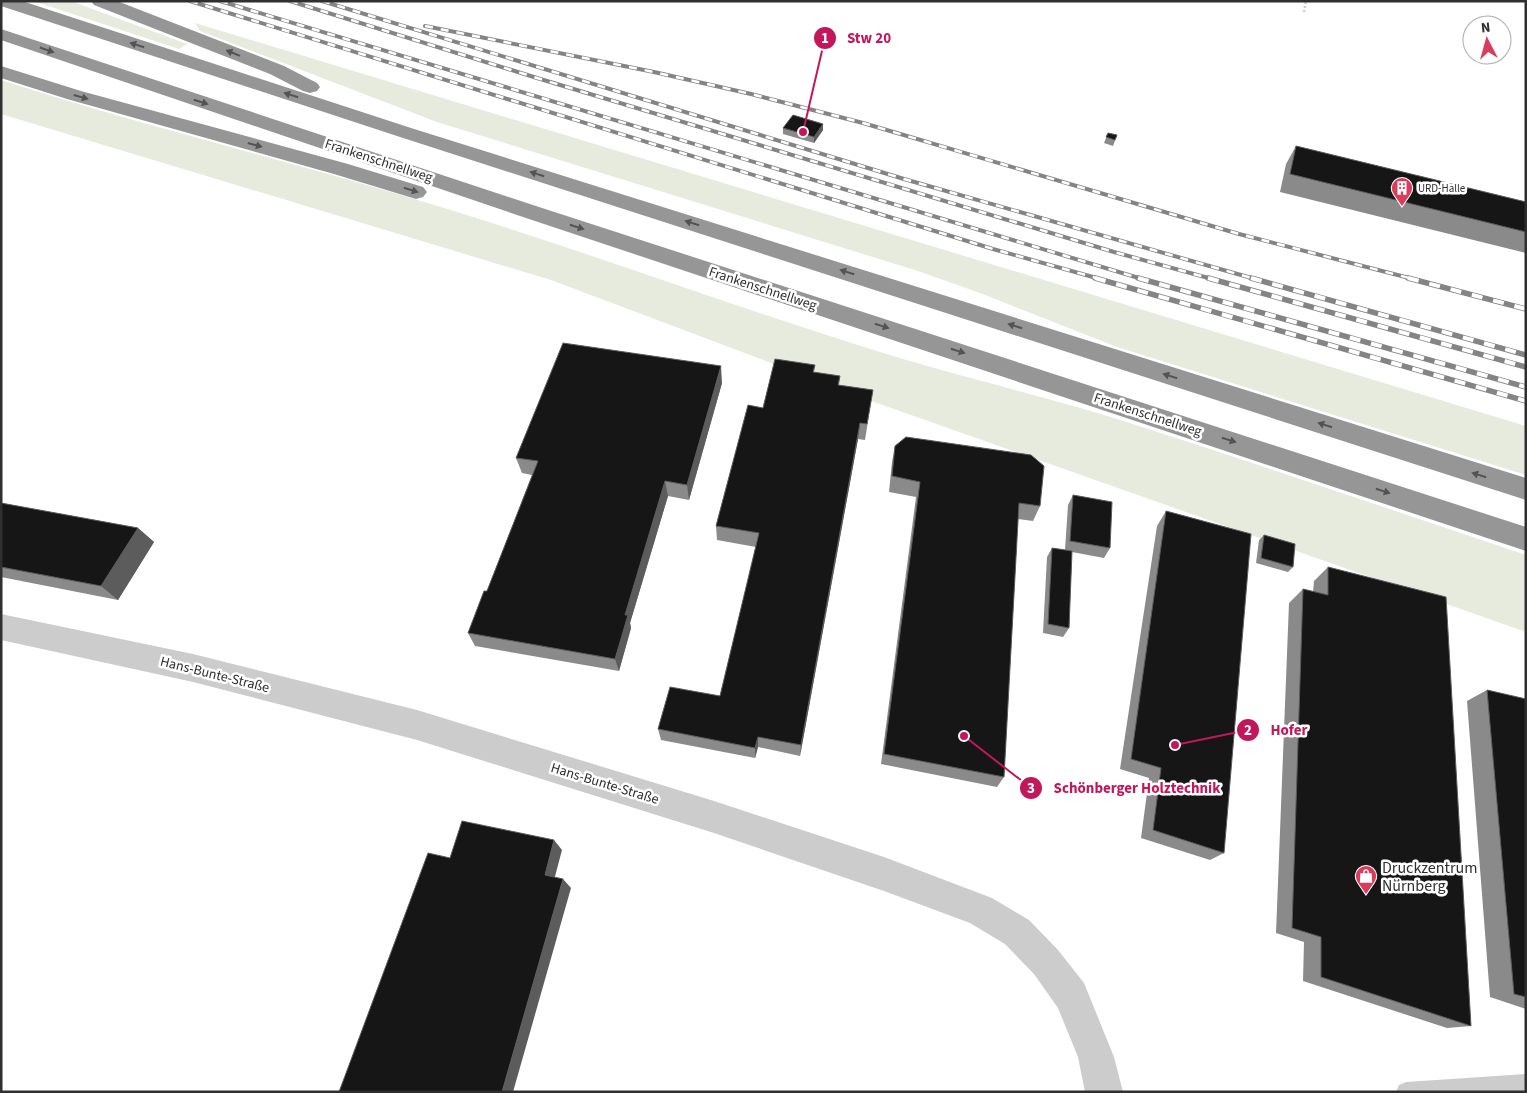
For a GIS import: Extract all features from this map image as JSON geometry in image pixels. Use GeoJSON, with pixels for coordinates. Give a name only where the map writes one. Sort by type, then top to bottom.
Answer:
{"type":"FeatureCollection","features":[{"type":"Feature","properties":{"kind":"highway"},"geometry":{"type":"LineString","coordinates":[[3,1],[404,132],[1526,490]]}},
{"type":"Feature","properties":{"kind":"highway"},"geometry":{"type":"LineString","coordinates":[[100,1],[277,70],[404,132]]}},
{"type":"Feature","properties":{"kind":"highway","name":"Frankenschnellweg"},"geometry":{"type":"LineString","coordinates":[[1,34],[531,212],[1526,539]]}},
{"type":"Feature","properties":{"kind":"highway"},"geometry":{"type":"LineString","coordinates":[[1,72],[74,95],[332,166],[435,198],[531,212]]}},
{"type":"Feature","properties":{"kind":"street","name":"Hans-Bunte-Straße"},"geometry":{"type":"LineString","coordinates":[[1,626],[194,668],[417,725],[714,817],[884,874],[980,910],[1017,932],[1046,962],[1071,996],[1096,1057],[1104,1092]]}},
{"type":"Feature","properties":{"kind":"lane"},"geometry":{"type":"LineString","coordinates":[[1406,1092],[1526,1084]]}},
{"type":"Feature","properties":{"kind":"path"},"geometry":{"type":"LineString","coordinates":[[1304,12],[1306,1]]}},
{"type":"Feature","properties":{"kind":"shaded area"},"geometry":{"type":"Polygon","coordinates":[[[33,1],[71,1],[187,44],[179,49],[33,1]]]}},
{"type":"Feature","properties":{"kind":"shaded area"},"geometry":{"type":"Polygon","coordinates":[[[195,23],[1526,426],[1526,475],[1117,347],[980,293],[918,271],[437,122],[200,31],[195,23]]]}},
{"type":"Feature","properties":{"kind":"shaded area"},"geometry":{"type":"Polygon","coordinates":[[[1,80],[441,207],[867,348],[1114,418],[1526,555],[1526,632],[877,403],[551,280],[1,114],[1,80]]]}},
{"type":"Feature","properties":{"kind":"building"},"geometry":{"type":"Polygon","coordinates":[[[793,115],[823,124],[814,137],[783,128],[793,115]]]}},
{"type":"Feature","properties":{"kind":"building"},"geometry":{"type":"Polygon","coordinates":[[[1108,133],[1117,135],[1115,140],[1106,137],[1108,133]]]}},
{"type":"Feature","properties":{"kind":"building"},"geometry":{"type":"Polygon","coordinates":[[[1296,146],[1526,202],[1526,232],[1290,174],[1296,146]]]}},
{"type":"Feature","properties":{"kind":"building"},"geometry":{"type":"Polygon","coordinates":[[[563,343],[721,366],[687,485],[665,481],[625,615],[628,615],[615,659],[468,633],[484,591],[487,591],[538,461],[516,458],[563,343]]]}},
{"type":"Feature","properties":{"kind":"building"},"geometry":{"type":"Polygon","coordinates":[[[775,359],[815,365],[813,372],[840,376],[838,385],[873,390],[867,424],[860,423],[801,745],[758,737],[755,748],[658,729],[670,687],[720,696],[759,533],[716,526],[748,405],[763,408],[775,359]]]}},
{"type":"Feature","properties":{"kind":"building"},"geometry":{"type":"Polygon","coordinates":[[[906,437],[1031,455],[1044,466],[1040,506],[1019,503],[1004,777],[884,754],[920,482],[892,476],[895,446],[906,437]]]}},
{"type":"Feature","properties":{"kind":"building"},"geometry":{"type":"Polygon","coordinates":[[[1073,495],[1112,502],[1110,548],[1070,541],[1073,495]]]}},
{"type":"Feature","properties":{"kind":"building"},"geometry":{"type":"Polygon","coordinates":[[[1,503],[138,528],[101,586],[1,567],[1,503]]]}},
{"type":"Feature","properties":{"kind":"building"},"geometry":{"type":"Polygon","coordinates":[[[1166,511],[1251,534],[1224,853],[1153,830],[1161,768],[1131,759],[1166,511]]]}},
{"type":"Feature","properties":{"kind":"building"},"geometry":{"type":"Polygon","coordinates":[[[1264,535],[1295,544],[1293,567],[1261,558],[1264,535]]]}},
{"type":"Feature","properties":{"kind":"building"},"geometry":{"type":"Polygon","coordinates":[[[1052,548],[1072,551],[1069,628],[1048,624],[1052,548]]]}},
{"type":"Feature","properties":{"kind":"building"},"geometry":{"type":"Polygon","coordinates":[[[1328,567],[1446,597],[1471,1026],[1321,977],[1321,937],[1292,928],[1303,589],[1328,595],[1328,567]]]}},
{"type":"Feature","properties":{"kind":"building"},"geometry":{"type":"Polygon","coordinates":[[[1487,690],[1526,699],[1526,997],[1514,994],[1487,690]]]}},
{"type":"Feature","properties":{"kind":"building"},"geometry":{"type":"Polygon","coordinates":[[[462,821],[554,840],[545,875],[563,879],[502,1092],[339,1092],[428,853],[450,858],[462,821]]]}},
{"type":"Feature","properties":{"kind":"railway"},"geometry":{"type":"LineString","coordinates":[[190,1],[993,249],[1100,279]]}},
{"type":"Feature","properties":{"kind":"railway"},"geometry":{"type":"LineString","coordinates":[[220,1],[1142,279]]}},
{"type":"Feature","properties":{"kind":"railway"},"geometry":{"type":"LineString","coordinates":[[290,1],[537,78],[1114,252],[1212,279]]}},
{"type":"Feature","properties":{"kind":"railway"},"geometry":{"type":"LineString","coordinates":[[322,1],[904,179],[1255,279]]}},
{"type":"Feature","properties":{"kind":"railway"},"geometry":{"type":"LineString","coordinates":[[425,26],[654,72],[751,94],[863,123],[1239,234],[1413,279]]}},
{"type":"Feature","properties":{"kind":"railway"},"geometry":{"type":"LineString","coordinates":[[1095,278],[1526,401]]}},
{"type":"Feature","properties":{"kind":"railway"},"geometry":{"type":"LineString","coordinates":[[1138,278],[1526,387]]}},
{"type":"Feature","properties":{"kind":"railway"},"geometry":{"type":"LineString","coordinates":[[1208,278],[1526,367]]}},
{"type":"Feature","properties":{"kind":"railway"},"geometry":{"type":"LineString","coordinates":[[1251,278],[1526,355]]}},
{"type":"Feature","properties":{"kind":"railway"},"geometry":{"type":"LineString","coordinates":[[1408,278],[1526,309]]}},
{"type":"Feature","properties":{"kind":"place","name":"Stw 20"},"geometry":{"type":"Point","coordinates":[803,132]}},
{"type":"Feature","properties":{"kind":"place","name":"URD-Halle"},"geometry":{"type":"Point","coordinates":[1402,207]}},
{"type":"Feature","properties":{"kind":"place","name":"Schönberger Holztechnik"},"geometry":{"type":"Point","coordinates":[964,736]}},
{"type":"Feature","properties":{"kind":"place","name":"Hofer"},"geometry":{"type":"Point","coordinates":[1175,745]}},
{"type":"Feature","properties":{"kind":"place","name":"Druckzentrum Nürnberg"},"geometry":{"type":"Point","coordinates":[1366,895]}}]}
